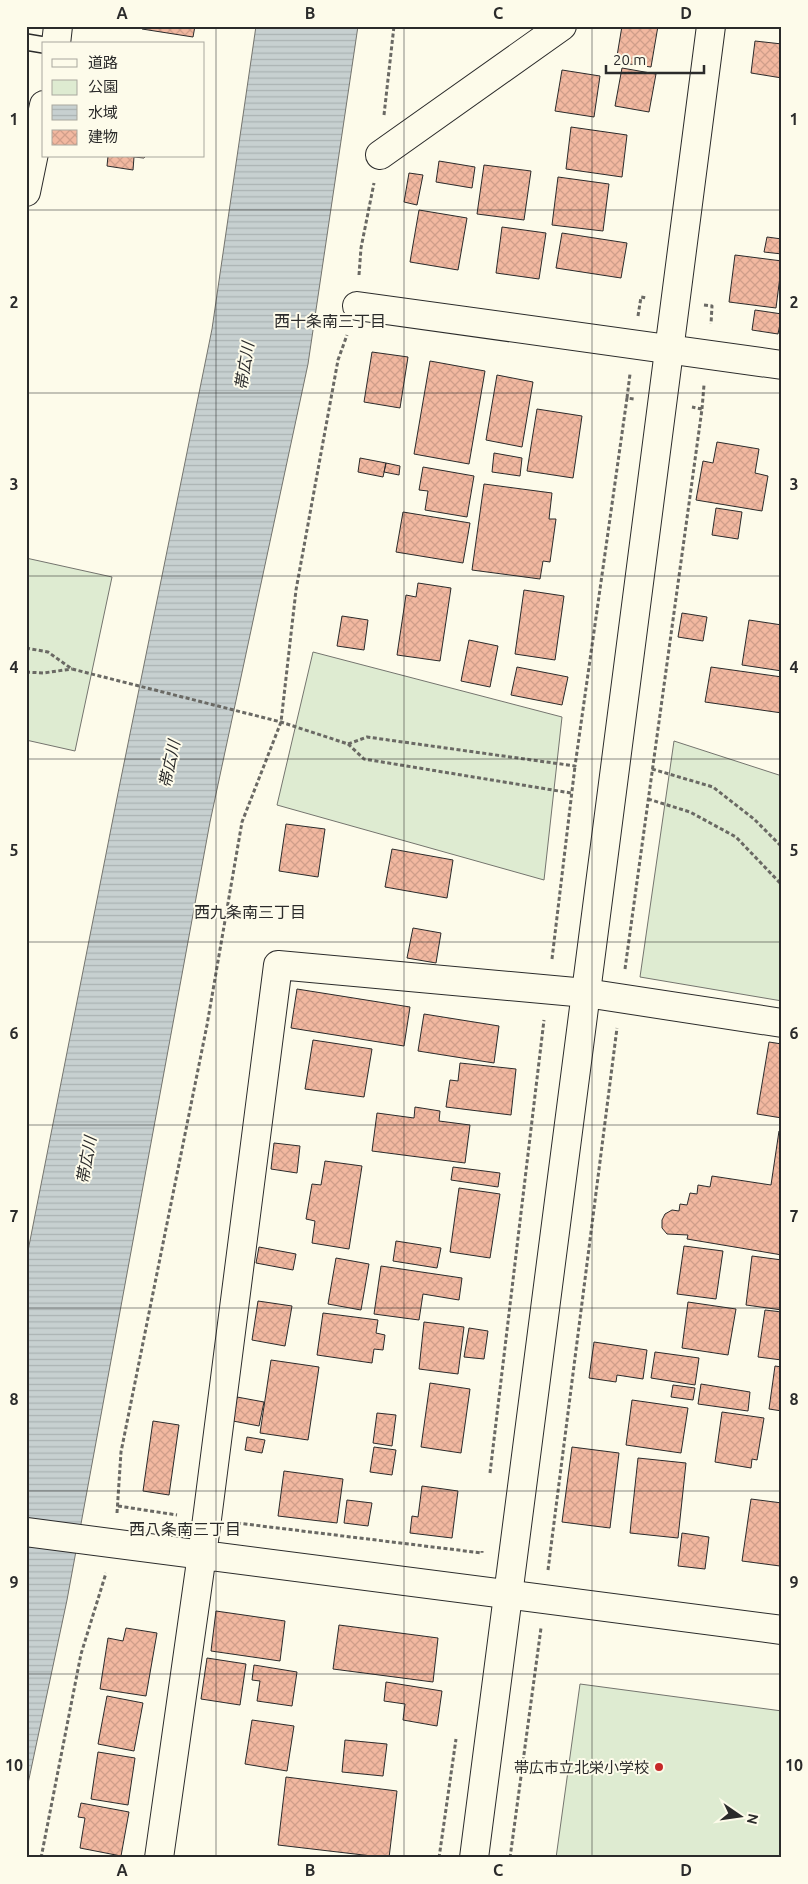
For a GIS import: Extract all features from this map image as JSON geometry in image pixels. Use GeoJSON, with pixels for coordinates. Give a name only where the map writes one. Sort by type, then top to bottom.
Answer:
{"type":"FeatureCollection","features":[{"type":"Feature","properties":{"kind":"street"},"geometry":{"type":"LineString","coordinates":[[56,42],[58,26]]}},
{"type":"Feature","properties":{"kind":"street"},"geometry":{"type":"LineString","coordinates":[[380,155],[562,26]]}},
{"type":"Feature","properties":{"kind":"street"},"geometry":{"type":"LineString","coordinates":[[474,1858],[712,26]]}},
{"type":"Feature","properties":{"kind":"street"},"geometry":{"type":"LineString","coordinates":[[26,192],[42,114]]}},
{"type":"Feature","properties":{"kind":"street"},"geometry":{"type":"LineString","coordinates":[[357,306],[782,365]]}},
{"type":"Feature","properties":{"kind":"street"},"geometry":{"type":"LineString","coordinates":[[159,1858],[206,1519],[278,965],[586,993],[782,1023]]}},
{"type":"Feature","properties":{"kind":"street"},"geometry":{"type":"LineString","coordinates":[[26,1532],[782,1630]]}},
{"type":"Feature","properties":{"kind":"lane"},"geometry":{"type":"LineString","coordinates":[[26,42],[42,45]]}},
{"type":"Feature","properties":{"kind":"path"},"geometry":{"type":"LineString","coordinates":[[41,1858],[81,1654],[118,1506],[121,1452],[207,1025],[242,822],[282,722],[296,590],[338,360],[357,306],[361,248],[380,155],[394,26]]}},
{"type":"Feature","properties":{"kind":"path"},"geometry":{"type":"LineString","coordinates":[[490,1479],[571,793],[626,398],[702,409],[621,999],[545,1599],[510,1858]]}},
{"type":"Feature","properties":{"kind":"path"},"geometry":{"type":"LineString","coordinates":[[26,648],[48,652],[72,669],[282,722],[348,744],[364,759],[571,793]]}},
{"type":"Feature","properties":{"kind":"path"},"geometry":{"type":"LineString","coordinates":[[26,672],[43,673],[72,669]]}},
{"type":"Feature","properties":{"kind":"path"},"geometry":{"type":"LineString","coordinates":[[348,744],[366,737],[575,766]]}},
{"type":"Feature","properties":{"kind":"path"},"geometry":{"type":"LineString","coordinates":[[652,769],[713,788],[754,818],[782,848]]}},
{"type":"Feature","properties":{"kind":"path"},"geometry":{"type":"LineString","coordinates":[[648,799],[690,812],[736,837],[782,885]]}},
{"type":"Feature","properties":{"kind":"path"},"geometry":{"type":"LineString","coordinates":[[118,1506],[206,1519],[482,1553],[482,1544]]}},
{"type":"Feature","properties":{"kind":"path"},"geometry":{"type":"LineString","coordinates":[[516,1530],[552,1534]]}},
{"type":"Feature","properties":{"kind":"green space"},"geometry":{"type":"Polygon","coordinates":[[[26,558],[112,577],[75,751],[26,740],[26,558]]]}},
{"type":"Feature","properties":{"kind":"green space"},"geometry":{"type":"Polygon","coordinates":[[[313,652],[562,717],[544,880],[277,805],[313,652]]]}},
{"type":"Feature","properties":{"kind":"green space"},"geometry":{"type":"Polygon","coordinates":[[[674,741],[782,776],[782,1001],[640,977],[674,741]]]}},
{"type":"Feature","properties":{"kind":"green space","name":"帯広市立北栄小学校"},"geometry":{"type":"Polygon","coordinates":[[[580,1684],[782,1711],[782,1858],[556,1858],[580,1684]]]}},
{"type":"Feature","properties":{"kind":"water","name":"帯広川"},"geometry":{"type":"Polygon","coordinates":[[[256,26],[358,26],[308,364],[210,822],[67,1600],[26,1793],[26,1261],[212,329],[256,26]]]}},
{"type":"Feature","properties":{"kind":"building"},"geometry":{"type":"Polygon","coordinates":[[[143,26],[195,26],[193,37],[142,29],[143,26]]]}},
{"type":"Feature","properties":{"kind":"building"},"geometry":{"type":"Polygon","coordinates":[[[622,26],[658,26],[651,67],[616,62],[622,26]]]}},
{"type":"Feature","properties":{"kind":"building"},"geometry":{"type":"Polygon","coordinates":[[[755,41],[782,44],[782,78],[751,73],[755,41]]]}},
{"type":"Feature","properties":{"kind":"building"},"geometry":{"type":"Polygon","coordinates":[[[622,68],[656,74],[649,112],[615,106],[622,68]]]}},
{"type":"Feature","properties":{"kind":"building"},"geometry":{"type":"Polygon","coordinates":[[[562,70],[600,76],[594,117],[555,111],[562,70]]]}},
{"type":"Feature","properties":{"kind":"building"},"geometry":{"type":"Polygon","coordinates":[[[571,127],[627,135],[622,177],[566,169],[571,127]]]}},
{"type":"Feature","properties":{"kind":"building"},"geometry":{"type":"Polygon","coordinates":[[[108,158],[134,158],[133,170],[107,166],[108,158]]]}},
{"type":"Feature","properties":{"kind":"building"},"geometry":{"type":"Polygon","coordinates":[[[439,161],[475,167],[472,188],[436,182],[439,161]]]}},
{"type":"Feature","properties":{"kind":"building"},"geometry":{"type":"Polygon","coordinates":[[[484,165],[531,171],[524,220],[477,214],[484,165]]]}},
{"type":"Feature","properties":{"kind":"building"},"geometry":{"type":"Polygon","coordinates":[[[409,173],[423,175],[417,205],[404,202],[409,173]]]}},
{"type":"Feature","properties":{"kind":"building"},"geometry":{"type":"Polygon","coordinates":[[[558,177],[609,184],[603,231],[552,225],[558,177]]]}},
{"type":"Feature","properties":{"kind":"building"},"geometry":{"type":"Polygon","coordinates":[[[419,210],[467,218],[458,270],[410,262],[419,210]]]}},
{"type":"Feature","properties":{"kind":"building"},"geometry":{"type":"Polygon","coordinates":[[[502,227],[546,233],[539,279],[496,273],[502,227]]]}},
{"type":"Feature","properties":{"kind":"building"},"geometry":{"type":"Polygon","coordinates":[[[562,233],[627,243],[621,278],[556,268],[562,233]]]}},
{"type":"Feature","properties":{"kind":"building"},"geometry":{"type":"Polygon","coordinates":[[[767,237],[782,239],[782,254],[764,252],[767,237]]]}},
{"type":"Feature","properties":{"kind":"building"},"geometry":{"type":"Polygon","coordinates":[[[735,255],[782,261],[776,308],[729,302],[735,255]]]}},
{"type":"Feature","properties":{"kind":"building"},"geometry":{"type":"Polygon","coordinates":[[[755,310],[782,314],[778,334],[752,330],[755,310]]]}},
{"type":"Feature","properties":{"kind":"building"},"geometry":{"type":"Polygon","coordinates":[[[372,352],[408,357],[400,408],[364,402],[372,352]]]}},
{"type":"Feature","properties":{"kind":"building"},"geometry":{"type":"Polygon","coordinates":[[[430,361],[485,371],[469,464],[414,454],[430,361]]]}},
{"type":"Feature","properties":{"kind":"building"},"geometry":{"type":"Polygon","coordinates":[[[497,375],[533,382],[522,447],[486,440],[497,375]]]}},
{"type":"Feature","properties":{"kind":"building"},"geometry":{"type":"Polygon","coordinates":[[[537,409],[582,416],[573,478],[527,471],[537,409]]]}},
{"type":"Feature","properties":{"kind":"building"},"geometry":{"type":"Polygon","coordinates":[[[717,442],[759,449],[755,473],[768,476],[762,511],[696,500],[703,461],[713,463],[717,442]]]}},
{"type":"Feature","properties":{"kind":"building"},"geometry":{"type":"Polygon","coordinates":[[[494,453],[522,458],[520,476],[492,472],[494,453]]]}},
{"type":"Feature","properties":{"kind":"building"},"geometry":{"type":"Polygon","coordinates":[[[360,458],[386,463],[383,477],[358,472],[360,458]]]}},
{"type":"Feature","properties":{"kind":"building"},"geometry":{"type":"Polygon","coordinates":[[[386,463],[400,466],[399,475],[384,472],[386,463]]]}},
{"type":"Feature","properties":{"kind":"building"},"geometry":{"type":"Polygon","coordinates":[[[423,467],[474,476],[467,517],[425,510],[428,491],[419,490],[423,467]]]}},
{"type":"Feature","properties":{"kind":"building"},"geometry":{"type":"Polygon","coordinates":[[[484,484],[552,493],[549,519],[556,519],[550,562],[543,561],[540,579],[472,570],[484,484]]]}},
{"type":"Feature","properties":{"kind":"building"},"geometry":{"type":"Polygon","coordinates":[[[716,508],[742,512],[738,539],[712,535],[716,508]]]}},
{"type":"Feature","properties":{"kind":"building"},"geometry":{"type":"Polygon","coordinates":[[[403,512],[470,523],[463,563],[396,552],[403,512]]]}},
{"type":"Feature","properties":{"kind":"building"},"geometry":{"type":"Polygon","coordinates":[[[418,583],[451,588],[440,661],[397,655],[406,595],[416,597],[418,583]]]}},
{"type":"Feature","properties":{"kind":"building"},"geometry":{"type":"Polygon","coordinates":[[[524,590],[564,596],[555,660],[515,654],[524,590]]]}},
{"type":"Feature","properties":{"kind":"building"},"geometry":{"type":"Polygon","coordinates":[[[682,613],[707,617],[703,641],[678,637],[682,613]]]}},
{"type":"Feature","properties":{"kind":"building"},"geometry":{"type":"Polygon","coordinates":[[[342,616],[368,620],[364,650],[337,646],[342,616]]]}},
{"type":"Feature","properties":{"kind":"building"},"geometry":{"type":"Polygon","coordinates":[[[749,620],[782,625],[782,671],[742,665],[749,620]]]}},
{"type":"Feature","properties":{"kind":"building"},"geometry":{"type":"Polygon","coordinates":[[[469,640],[498,646],[490,687],[461,681],[469,640]]]}},
{"type":"Feature","properties":{"kind":"building"},"geometry":{"type":"Polygon","coordinates":[[[517,667],[568,677],[562,705],[511,695],[517,667]]]}},
{"type":"Feature","properties":{"kind":"building"},"geometry":{"type":"Polygon","coordinates":[[[711,667],[782,677],[782,713],[705,702],[711,667]]]}},
{"type":"Feature","properties":{"kind":"building"},"geometry":{"type":"Polygon","coordinates":[[[286,824],[325,829],[318,877],[279,871],[286,824]]]}},
{"type":"Feature","properties":{"kind":"building"},"geometry":{"type":"Polygon","coordinates":[[[392,849],[453,860],[447,898],[385,887],[392,849]]]}},
{"type":"Feature","properties":{"kind":"building"},"geometry":{"type":"Polygon","coordinates":[[[413,928],[441,933],[436,963],[407,958],[413,928]]]}},
{"type":"Feature","properties":{"kind":"building"},"geometry":{"type":"Polygon","coordinates":[[[297,989],[410,1007],[404,1046],[291,1028],[297,989]]]}},
{"type":"Feature","properties":{"kind":"building"},"geometry":{"type":"Polygon","coordinates":[[[424,1014],[499,1026],[494,1063],[418,1051],[424,1014]]]}},
{"type":"Feature","properties":{"kind":"building"},"geometry":{"type":"Polygon","coordinates":[[[313,1040],[372,1049],[364,1097],[305,1089],[313,1040]]]}},
{"type":"Feature","properties":{"kind":"building"},"geometry":{"type":"Polygon","coordinates":[[[769,1042],[782,1044],[782,1118],[757,1114],[769,1042]]]}},
{"type":"Feature","properties":{"kind":"building"},"geometry":{"type":"Polygon","coordinates":[[[460,1063],[516,1069],[511,1115],[446,1107],[450,1080],[458,1081],[460,1063]]]}},
{"type":"Feature","properties":{"kind":"building"},"geometry":{"type":"Polygon","coordinates":[[[415,1107],[440,1111],[439,1121],[470,1125],[465,1163],[372,1151],[377,1113],[414,1118],[415,1107]]]}},
{"type":"Feature","properties":{"kind":"building"},"geometry":{"type":"Polygon","coordinates":[[[779,1131],[782,1132],[782,1255],[687,1239],[688,1235],[667,1234],[662,1228],[662,1220],[665,1214],[672,1210],[679,1211],[680,1204],[687,1205],[690,1193],[697,1194],[698,1185],[710,1187],[712,1176],[771,1185],[779,1131]]]}},
{"type":"Feature","properties":{"kind":"building"},"geometry":{"type":"Polygon","coordinates":[[[274,1143],[300,1146],[297,1173],[271,1169],[274,1143]]]}},
{"type":"Feature","properties":{"kind":"building"},"geometry":{"type":"Polygon","coordinates":[[[325,1161],[362,1166],[349,1249],[312,1243],[315,1221],[306,1219],[312,1184],[321,1185],[325,1161]]]}},
{"type":"Feature","properties":{"kind":"building"},"geometry":{"type":"Polygon","coordinates":[[[453,1167],[500,1173],[498,1187],[451,1180],[453,1167]]]}},
{"type":"Feature","properties":{"kind":"building"},"geometry":{"type":"Polygon","coordinates":[[[459,1188],[500,1194],[490,1258],[450,1252],[459,1188]]]}},
{"type":"Feature","properties":{"kind":"building"},"geometry":{"type":"Polygon","coordinates":[[[396,1241],[441,1248],[437,1268],[393,1261],[396,1241]]]}},
{"type":"Feature","properties":{"kind":"building"},"geometry":{"type":"Polygon","coordinates":[[[684,1246],[723,1251],[716,1299],[677,1294],[684,1246]]]}},
{"type":"Feature","properties":{"kind":"building"},"geometry":{"type":"Polygon","coordinates":[[[259,1247],[296,1254],[293,1270],[256,1263],[259,1247]]]}},
{"type":"Feature","properties":{"kind":"building"},"geometry":{"type":"Polygon","coordinates":[[[752,1256],[782,1260],[782,1310],[746,1305],[752,1256]]]}},
{"type":"Feature","properties":{"kind":"building"},"geometry":{"type":"Polygon","coordinates":[[[336,1258],[369,1264],[361,1310],[328,1304],[336,1258]]]}},
{"type":"Feature","properties":{"kind":"building"},"geometry":{"type":"Polygon","coordinates":[[[381,1266],[462,1278],[459,1300],[423,1294],[419,1320],[374,1314],[381,1266]]]}},
{"type":"Feature","properties":{"kind":"building"},"geometry":{"type":"Polygon","coordinates":[[[258,1301],[292,1306],[285,1346],[252,1340],[258,1301]]]}},
{"type":"Feature","properties":{"kind":"building"},"geometry":{"type":"Polygon","coordinates":[[[688,1302],[736,1309],[728,1355],[682,1348],[688,1302]]]}},
{"type":"Feature","properties":{"kind":"building"},"geometry":{"type":"Polygon","coordinates":[[[765,1310],[782,1312],[782,1360],[758,1357],[765,1310]]]}},
{"type":"Feature","properties":{"kind":"building"},"geometry":{"type":"Polygon","coordinates":[[[323,1313],[378,1320],[376,1333],[385,1335],[383,1350],[374,1349],[372,1363],[317,1355],[323,1313]]]}},
{"type":"Feature","properties":{"kind":"building"},"geometry":{"type":"Polygon","coordinates":[[[424,1322],[464,1327],[458,1374],[419,1369],[424,1322]]]}},
{"type":"Feature","properties":{"kind":"building"},"geometry":{"type":"Polygon","coordinates":[[[469,1328],[488,1331],[484,1359],[464,1357],[469,1328]]]}},
{"type":"Feature","properties":{"kind":"building"},"geometry":{"type":"Polygon","coordinates":[[[594,1342],[647,1350],[643,1379],[617,1375],[616,1382],[589,1378],[594,1342]]]}},
{"type":"Feature","properties":{"kind":"building"},"geometry":{"type":"Polygon","coordinates":[[[655,1352],[699,1358],[695,1385],[651,1378],[655,1352]]]}},
{"type":"Feature","properties":{"kind":"building"},"geometry":{"type":"Polygon","coordinates":[[[271,1360],[319,1367],[308,1440],[260,1433],[271,1360]]]}},
{"type":"Feature","properties":{"kind":"building"},"geometry":{"type":"Polygon","coordinates":[[[775,1366],[782,1367],[782,1411],[769,1409],[775,1366]]]}},
{"type":"Feature","properties":{"kind":"building"},"geometry":{"type":"Polygon","coordinates":[[[430,1383],[470,1389],[461,1453],[421,1447],[430,1383]]]}},
{"type":"Feature","properties":{"kind":"building"},"geometry":{"type":"Polygon","coordinates":[[[701,1384],[750,1392],[748,1411],[698,1404],[701,1384]]]}},
{"type":"Feature","properties":{"kind":"building"},"geometry":{"type":"Polygon","coordinates":[[[673,1385],[695,1388],[693,1400],[671,1397],[673,1385]]]}},
{"type":"Feature","properties":{"kind":"building"},"geometry":{"type":"Polygon","coordinates":[[[237,1397],[264,1402],[259,1426],[233,1421],[237,1397]]]}},
{"type":"Feature","properties":{"kind":"building"},"geometry":{"type":"Polygon","coordinates":[[[632,1400],[688,1408],[681,1453],[626,1445],[632,1400]]]}},
{"type":"Feature","properties":{"kind":"building"},"geometry":{"type":"Polygon","coordinates":[[[722,1412],[764,1418],[757,1460],[752,1459],[751,1468],[715,1462],[722,1412]]]}},
{"type":"Feature","properties":{"kind":"building"},"geometry":{"type":"Polygon","coordinates":[[[377,1413],[396,1415],[392,1446],[373,1443],[377,1413]]]}},
{"type":"Feature","properties":{"kind":"building"},"geometry":{"type":"Polygon","coordinates":[[[153,1421],[179,1425],[169,1495],[143,1491],[153,1421]]]}},
{"type":"Feature","properties":{"kind":"building"},"geometry":{"type":"Polygon","coordinates":[[[247,1437],[265,1440],[262,1453],[245,1450],[247,1437]]]}},
{"type":"Feature","properties":{"kind":"building"},"geometry":{"type":"Polygon","coordinates":[[[374,1447],[396,1450],[392,1475],[370,1472],[374,1447]]]}},
{"type":"Feature","properties":{"kind":"building"},"geometry":{"type":"Polygon","coordinates":[[[572,1447],[619,1453],[610,1528],[562,1522],[572,1447]]]}},
{"type":"Feature","properties":{"kind":"building"},"geometry":{"type":"Polygon","coordinates":[[[638,1458],[686,1463],[678,1538],[630,1533],[638,1458]]]}},
{"type":"Feature","properties":{"kind":"building"},"geometry":{"type":"Polygon","coordinates":[[[284,1471],[343,1479],[337,1523],[278,1516],[284,1471]]]}},
{"type":"Feature","properties":{"kind":"building"},"geometry":{"type":"Polygon","coordinates":[[[422,1486],[458,1491],[452,1538],[410,1533],[412,1516],[418,1517],[422,1486]]]}},
{"type":"Feature","properties":{"kind":"building"},"geometry":{"type":"Polygon","coordinates":[[[751,1499],[782,1503],[780,1566],[742,1561],[751,1499]]]}},
{"type":"Feature","properties":{"kind":"building"},"geometry":{"type":"Polygon","coordinates":[[[347,1500],[372,1503],[368,1526],[344,1523],[347,1500]]]}},
{"type":"Feature","properties":{"kind":"building"},"geometry":{"type":"Polygon","coordinates":[[[682,1533],[709,1537],[705,1569],[678,1566],[682,1533]]]}},
{"type":"Feature","properties":{"kind":"building"},"geometry":{"type":"Polygon","coordinates":[[[216,1611],[285,1621],[280,1661],[211,1651],[216,1611]]]}},
{"type":"Feature","properties":{"kind":"building"},"geometry":{"type":"Polygon","coordinates":[[[339,1625],[438,1638],[433,1682],[333,1669],[339,1625]]]}},
{"type":"Feature","properties":{"kind":"building"},"geometry":{"type":"Polygon","coordinates":[[[126,1628],[157,1633],[146,1696],[100,1689],[108,1638],[123,1641],[126,1628]]]}},
{"type":"Feature","properties":{"kind":"building"},"geometry":{"type":"Polygon","coordinates":[[[207,1658],[246,1664],[240,1705],[201,1699],[207,1658]]]}},
{"type":"Feature","properties":{"kind":"building"},"geometry":{"type":"Polygon","coordinates":[[[254,1665],[297,1672],[292,1706],[257,1701],[260,1681],[252,1680],[254,1665]]]}},
{"type":"Feature","properties":{"kind":"building"},"geometry":{"type":"Polygon","coordinates":[[[386,1682],[442,1691],[437,1726],[403,1720],[405,1704],[384,1701],[386,1682]]]}},
{"type":"Feature","properties":{"kind":"building"},"geometry":{"type":"Polygon","coordinates":[[[107,1696],[143,1703],[134,1751],[98,1744],[107,1696]]]}},
{"type":"Feature","properties":{"kind":"building"},"geometry":{"type":"Polygon","coordinates":[[[252,1720],[294,1726],[287,1771],[245,1764],[252,1720]]]}},
{"type":"Feature","properties":{"kind":"building"},"geometry":{"type":"Polygon","coordinates":[[[345,1740],[387,1744],[383,1776],[342,1772],[345,1740]]]}},
{"type":"Feature","properties":{"kind":"building"},"geometry":{"type":"Polygon","coordinates":[[[98,1752],[135,1758],[128,1805],[91,1799],[98,1752]]]}},
{"type":"Feature","properties":{"kind":"building"},"geometry":{"type":"Polygon","coordinates":[[[286,1777],[397,1791],[389,1858],[278,1845],[286,1777]]]}},
{"type":"Feature","properties":{"kind":"building"},"geometry":{"type":"Polygon","coordinates":[[[81,1803],[129,1812],[121,1856],[80,1848],[85,1818],[78,1817],[81,1803]]]}},
{"type":"Feature","properties":{"kind":"place","name":"帯広市立北栄小学校"},"geometry":{"type":"Point","coordinates":[659,1767]}},
{"type":"Feature","properties":{"kind":"district","name":"西十条南三丁目"},"geometry":{"type":"Point","coordinates":[330,321]}},
{"type":"Feature","properties":{"kind":"district","name":"西九条南三丁目"},"geometry":{"type":"Point","coordinates":[250,912]}},
{"type":"Feature","properties":{"kind":"district","name":"西八条南三丁目"},"geometry":{"type":"Point","coordinates":[185,1529]}}]}
